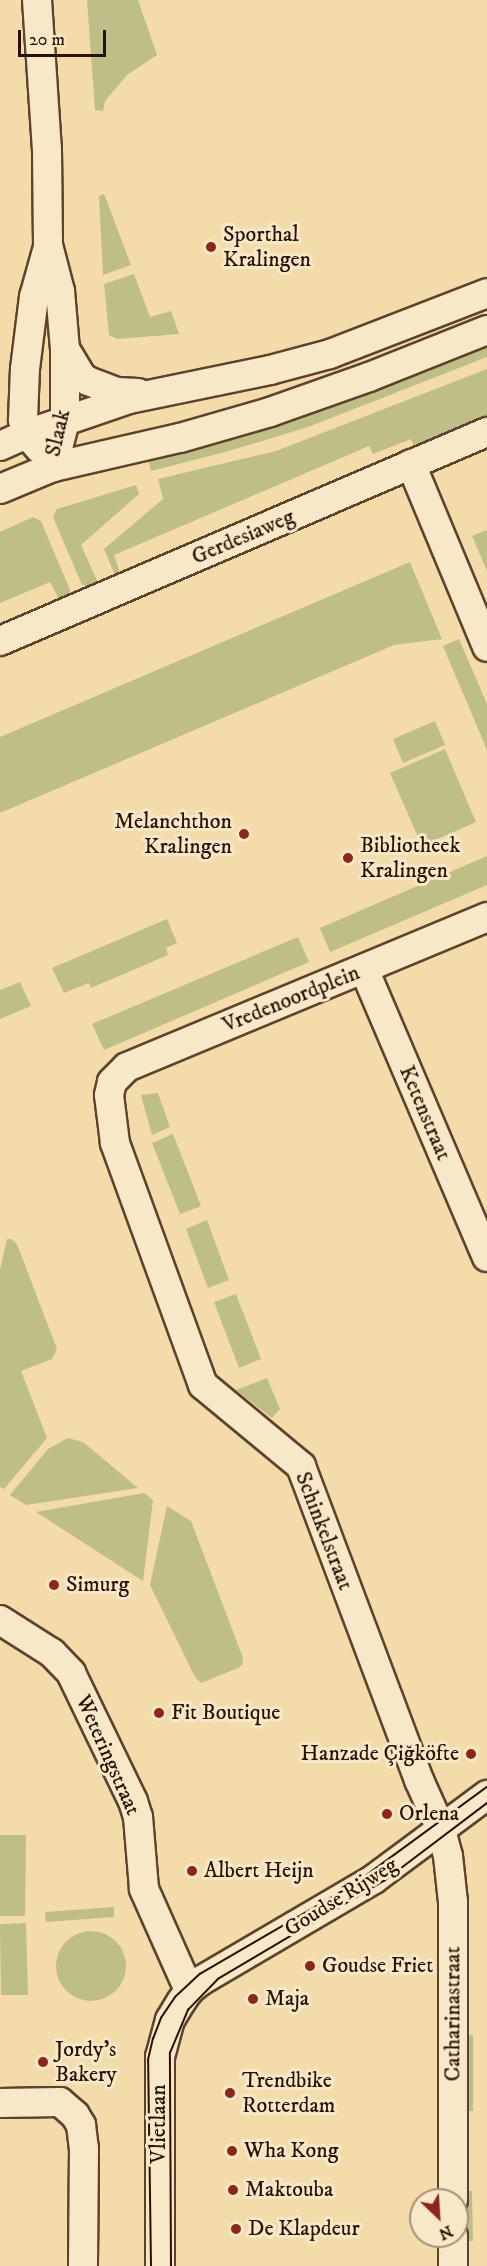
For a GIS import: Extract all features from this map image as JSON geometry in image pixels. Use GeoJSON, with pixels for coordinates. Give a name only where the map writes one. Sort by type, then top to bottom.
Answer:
{"type":"FeatureCollection","features":[{"type":"Feature","properties":{"kind":"street","name":"Slaak"},"geometry":{"type":"LineString","coordinates":[[37,0],[46,149],[48,245],[60,291],[65,349],[65,421],[53,467]]}},
{"type":"Feature","properties":{"kind":"street","name":"Slaak"},"geometry":{"type":"LineString","coordinates":[[48,245],[34,297],[26,354],[23,420],[27,434],[53,467]]}},
{"type":"Feature","properties":{"kind":"street"},"geometry":{"type":"LineString","coordinates":[[0,446],[27,434],[152,394],[270,370],[330,354],[487,293]]}},
{"type":"Feature","properties":{"kind":"street"},"geometry":{"type":"LineString","coordinates":[[0,489],[53,467],[234,423],[319,395],[487,330]]}},
{"type":"Feature","properties":{"kind":"street"},"geometry":{"type":"LineString","coordinates":[[65,349],[82,377],[96,385],[117,392],[152,394]]}},
{"type":"Feature","properties":{"kind":"street","name":"Gerdesiaweg"},"geometry":{"type":"LineString","coordinates":[[0,642],[487,432]]}},
{"type":"Feature","properties":{"kind":"street"},"geometry":{"type":"LineString","coordinates":[[411,464],[487,646]]}},
{"type":"Feature","properties":{"kind":"street","name":"Vredenoordplein"},"geometry":{"type":"LineString","coordinates":[[109,1095],[112,1082],[127,1067],[487,917]]}},
{"type":"Feature","properties":{"kind":"street","name":"Ketenstraat"},"geometry":{"type":"LineString","coordinates":[[364,969],[487,1257]]}},
{"type":"Feature","properties":{"kind":"street","name":"Schinkelstraat"},"geometry":{"type":"LineString","coordinates":[[109,1095],[115,1143],[203,1385],[301,1466],[369,1648],[441,1829]]}},
{"type":"Feature","properties":{"kind":"street","name":"Weteringstraat"},"geometry":{"type":"LineString","coordinates":[[0,1620],[52,1653],[71,1673],[133,1801],[138,1816],[144,1889],[189,1990]]}},
{"type":"Feature","properties":{"kind":"street","name":"Goudse Rijweg"},"geometry":{"type":"LineString","coordinates":[[189,1990],[374,1879],[487,1795]]}},
{"type":"Feature","properties":{"kind":"street","name":"Catharinastraat"},"geometry":{"type":"LineString","coordinates":[[441,1829],[448,1856],[453,1902],[453,2188]]}},
{"type":"Feature","properties":{"kind":"street","name":"Vlietlaan"},"geometry":{"type":"LineString","coordinates":[[160,2266],[160,2057],[170,2020],[189,1990]]}},
{"type":"Feature","properties":{"kind":"street"},"geometry":{"type":"LineString","coordinates":[[0,2103],[60,2102],[75,2115],[81,2125],[83,2139],[83,2266]]}},
{"type":"Feature","properties":{"kind":"street"},"geometry":{"type":"LineString","coordinates":[[453,2248],[453,2266]]}},
{"type":"Feature","properties":{"kind":"green space"},"geometry":{"type":"Polygon","coordinates":[[[87,0],[138,0],[157,55],[127,75],[105,101],[103,111],[95,110],[87,0]]]}},
{"type":"Feature","properties":{"kind":"green space"},"geometry":{"type":"Polygon","coordinates":[[[104,194],[131,265],[103,275],[99,196],[104,194]]]}},
{"type":"Feature","properties":{"kind":"green space"},"geometry":{"type":"Polygon","coordinates":[[[134,274],[150,317],[171,311],[179,334],[117,339],[109,335],[104,284],[134,274]]]}},
{"type":"Feature","properties":{"kind":"green space"},"geometry":{"type":"Polygon","coordinates":[[[487,340],[487,357],[308,427],[151,471],[147,454],[487,340]]]}},
{"type":"Feature","properties":{"kind":"green space"},"geometry":{"type":"Polygon","coordinates":[[[487,369],[487,420],[416,450],[411,439],[373,454],[369,446],[114,555],[121,576],[116,578],[104,549],[163,499],[158,479],[276,451],[487,369]]]}},
{"type":"Feature","properties":{"kind":"green space"},"geometry":{"type":"Polygon","coordinates":[[[136,485],[139,494],[81,545],[99,585],[93,588],[82,585],[53,517],[57,509],[136,485]]]}},
{"type":"Feature","properties":{"kind":"green space"},"geometry":{"type":"Polygon","coordinates":[[[33,517],[41,521],[70,590],[67,599],[60,601],[50,582],[0,603],[0,532],[33,517]]]}},
{"type":"Feature","properties":{"kind":"green space"},"geometry":{"type":"Polygon","coordinates":[[[487,530],[487,571],[472,536],[487,530]]]}},
{"type":"Feature","properties":{"kind":"green space"},"geometry":{"type":"Polygon","coordinates":[[[410,562],[442,639],[394,645],[0,813],[0,737],[410,562]]]}},
{"type":"Feature","properties":{"kind":"green space"},"geometry":{"type":"Polygon","coordinates":[[[459,639],[487,704],[487,750],[443,646],[459,639]]]}},
{"type":"Feature","properties":{"kind":"green space"},"geometry":{"type":"Polygon","coordinates":[[[435,721],[445,745],[403,763],[393,739],[435,721]]]}},
{"type":"Feature","properties":{"kind":"green space"},"geometry":{"type":"Polygon","coordinates":[[[445,749],[476,822],[422,846],[390,773],[445,749]]]}},
{"type":"Feature","properties":{"kind":"green space"},"geometry":{"type":"Polygon","coordinates":[[[487,856],[487,885],[330,952],[320,928],[487,856]]]}},
{"type":"Feature","properties":{"kind":"green space"},"geometry":{"type":"Polygon","coordinates":[[[167,919],[177,943],[166,948],[168,955],[91,988],[89,983],[64,993],[52,968],[167,919]]]}},
{"type":"Feature","properties":{"kind":"green space"},"geometry":{"type":"Polygon","coordinates":[[[298,937],[309,962],[104,1050],[92,1024],[298,937]]]}},
{"type":"Feature","properties":{"kind":"green space"},"geometry":{"type":"Polygon","coordinates":[[[20,982],[31,1006],[0,1019],[0,990],[20,982]]]}},
{"type":"Feature","properties":{"kind":"green space"},"geometry":{"type":"Polygon","coordinates":[[[158,1093],[170,1127],[152,1135],[141,1095],[158,1093]]]}},
{"type":"Feature","properties":{"kind":"green space"},"geometry":{"type":"Polygon","coordinates":[[[173,1134],[201,1206],[180,1214],[152,1143],[173,1134]]]}},
{"type":"Feature","properties":{"kind":"green space"},"geometry":{"type":"Polygon","coordinates":[[[207,1220],[229,1280],[208,1288],[186,1229],[207,1220]]]}},
{"type":"Feature","properties":{"kind":"green space"},"geometry":{"type":"Polygon","coordinates":[[[7,1239],[17,1244],[57,1349],[52,1359],[21,1371],[47,1438],[4,1489],[0,1487],[0,1270],[7,1239]]]}},
{"type":"Feature","properties":{"kind":"green space"},"geometry":{"type":"Polygon","coordinates":[[[236,1294],[261,1359],[239,1368],[214,1302],[236,1294]]]}},
{"type":"Feature","properties":{"kind":"green space"},"geometry":{"type":"Polygon","coordinates":[[[267,1378],[280,1409],[272,1418],[236,1390],[267,1378]]]}},
{"type":"Feature","properties":{"kind":"green space"},"geometry":{"type":"Polygon","coordinates":[[[68,1438],[83,1442],[138,1488],[26,1505],[10,1495],[48,1449],[68,1438]]]}},
{"type":"Feature","properties":{"kind":"green space"},"geometry":{"type":"Polygon","coordinates":[[[144,1493],[153,1500],[143,1581],[36,1512],[144,1493]]]}},
{"type":"Feature","properties":{"kind":"green space"},"geometry":{"type":"Polygon","coordinates":[[[167,1506],[191,1521],[243,1658],[242,1665],[238,1668],[201,1683],[195,1677],[150,1585],[167,1506]]]}},
{"type":"Feature","properties":{"kind":"green space"},"geometry":{"type":"Polygon","coordinates":[[[0,1835],[26,1835],[25,1916],[0,1916],[0,1835]]]}},
{"type":"Feature","properties":{"kind":"green space"},"geometry":{"type":"Polygon","coordinates":[[[114,1907],[114,1917],[46,1922],[45,1912],[114,1907]]]}},
{"type":"Feature","properties":{"kind":"green space"},"geometry":{"type":"Polygon","coordinates":[[[26,1923],[28,1995],[1,1995],[0,1924],[26,1923]]]}},
{"type":"Feature","properties":{"kind":"green space"},"geometry":{"type":"Polygon","coordinates":[[[91,1931],[104,1934],[116,1941],[123,1953],[126,1966],[123,1979],[116,1991],[104,1998],[91,2001],[78,1998],[66,1991],[59,1979],[56,1966],[59,1953],[66,1941],[78,1934],[91,1931]]]}},
{"type":"Feature","properties":{"kind":"green space"},"geometry":{"type":"Polygon","coordinates":[[[473,2035],[473,2111],[463,2111],[463,2036],[473,2035]]]}},
{"type":"Feature","properties":{"kind":"green space"},"geometry":{"type":"Polygon","coordinates":[[[469,2191],[472,2191],[473,2241],[469,2241],[469,2191]]]}},
{"type":"Feature","properties":{"kind":"tram line"},"geometry":{"type":"LineString","coordinates":[[151,2266],[148,2060],[161,2018],[175,1997],[200,1974],[353,1885],[487,1787]]}},
{"type":"Feature","properties":{"kind":"tram line"},"geometry":{"type":"LineString","coordinates":[[171,2266],[170,2053],[188,2010],[218,1979],[384,1881],[487,1803]]}},
{"type":"Feature","properties":{"kind":"place","name":"Sporthal Kralingen"},"geometry":{"type":"Point","coordinates":[211,247]}},
{"type":"Feature","properties":{"kind":"place","name":"Melanchthon Kralingen"},"geometry":{"type":"Point","coordinates":[244,834]}},
{"type":"Feature","properties":{"kind":"place","name":"Bibliotheek Kralingen"},"geometry":{"type":"Point","coordinates":[348,858]}},
{"type":"Feature","properties":{"kind":"place","name":"Simurg"},"geometry":{"type":"Point","coordinates":[54,1585]}},
{"type":"Feature","properties":{"kind":"place","name":"Fit Boutique"},"geometry":{"type":"Point","coordinates":[159,1713]}},
{"type":"Feature","properties":{"kind":"place","name":"Hanzade Çiğköfte"},"geometry":{"type":"Point","coordinates":[471,1754]}},
{"type":"Feature","properties":{"kind":"place","name":"Orlena"},"geometry":{"type":"Point","coordinates":[387,1814]}},
{"type":"Feature","properties":{"kind":"place","name":"Albert Heijn"},"geometry":{"type":"Point","coordinates":[192,1871]}},
{"type":"Feature","properties":{"kind":"place","name":"Goudse Friet"},"geometry":{"type":"Point","coordinates":[310,1966]}},
{"type":"Feature","properties":{"kind":"place","name":"Maja"},"geometry":{"type":"Point","coordinates":[253,1999]}},
{"type":"Feature","properties":{"kind":"place","name":"Jordy's Bakery"},"geometry":{"type":"Point","coordinates":[43,2062]}},
{"type":"Feature","properties":{"kind":"place","name":"Trendbike Rotterdam"},"geometry":{"type":"Point","coordinates":[230,2093]}},
{"type":"Feature","properties":{"kind":"place","name":"Wha Kong"},"geometry":{"type":"Point","coordinates":[232,2151]}},
{"type":"Feature","properties":{"kind":"place","name":"Maktouba"},"geometry":{"type":"Point","coordinates":[233,2190]}},
{"type":"Feature","properties":{"kind":"place","name":"De Klapdeur"},"geometry":{"type":"Point","coordinates":[236,2229]}}]}
